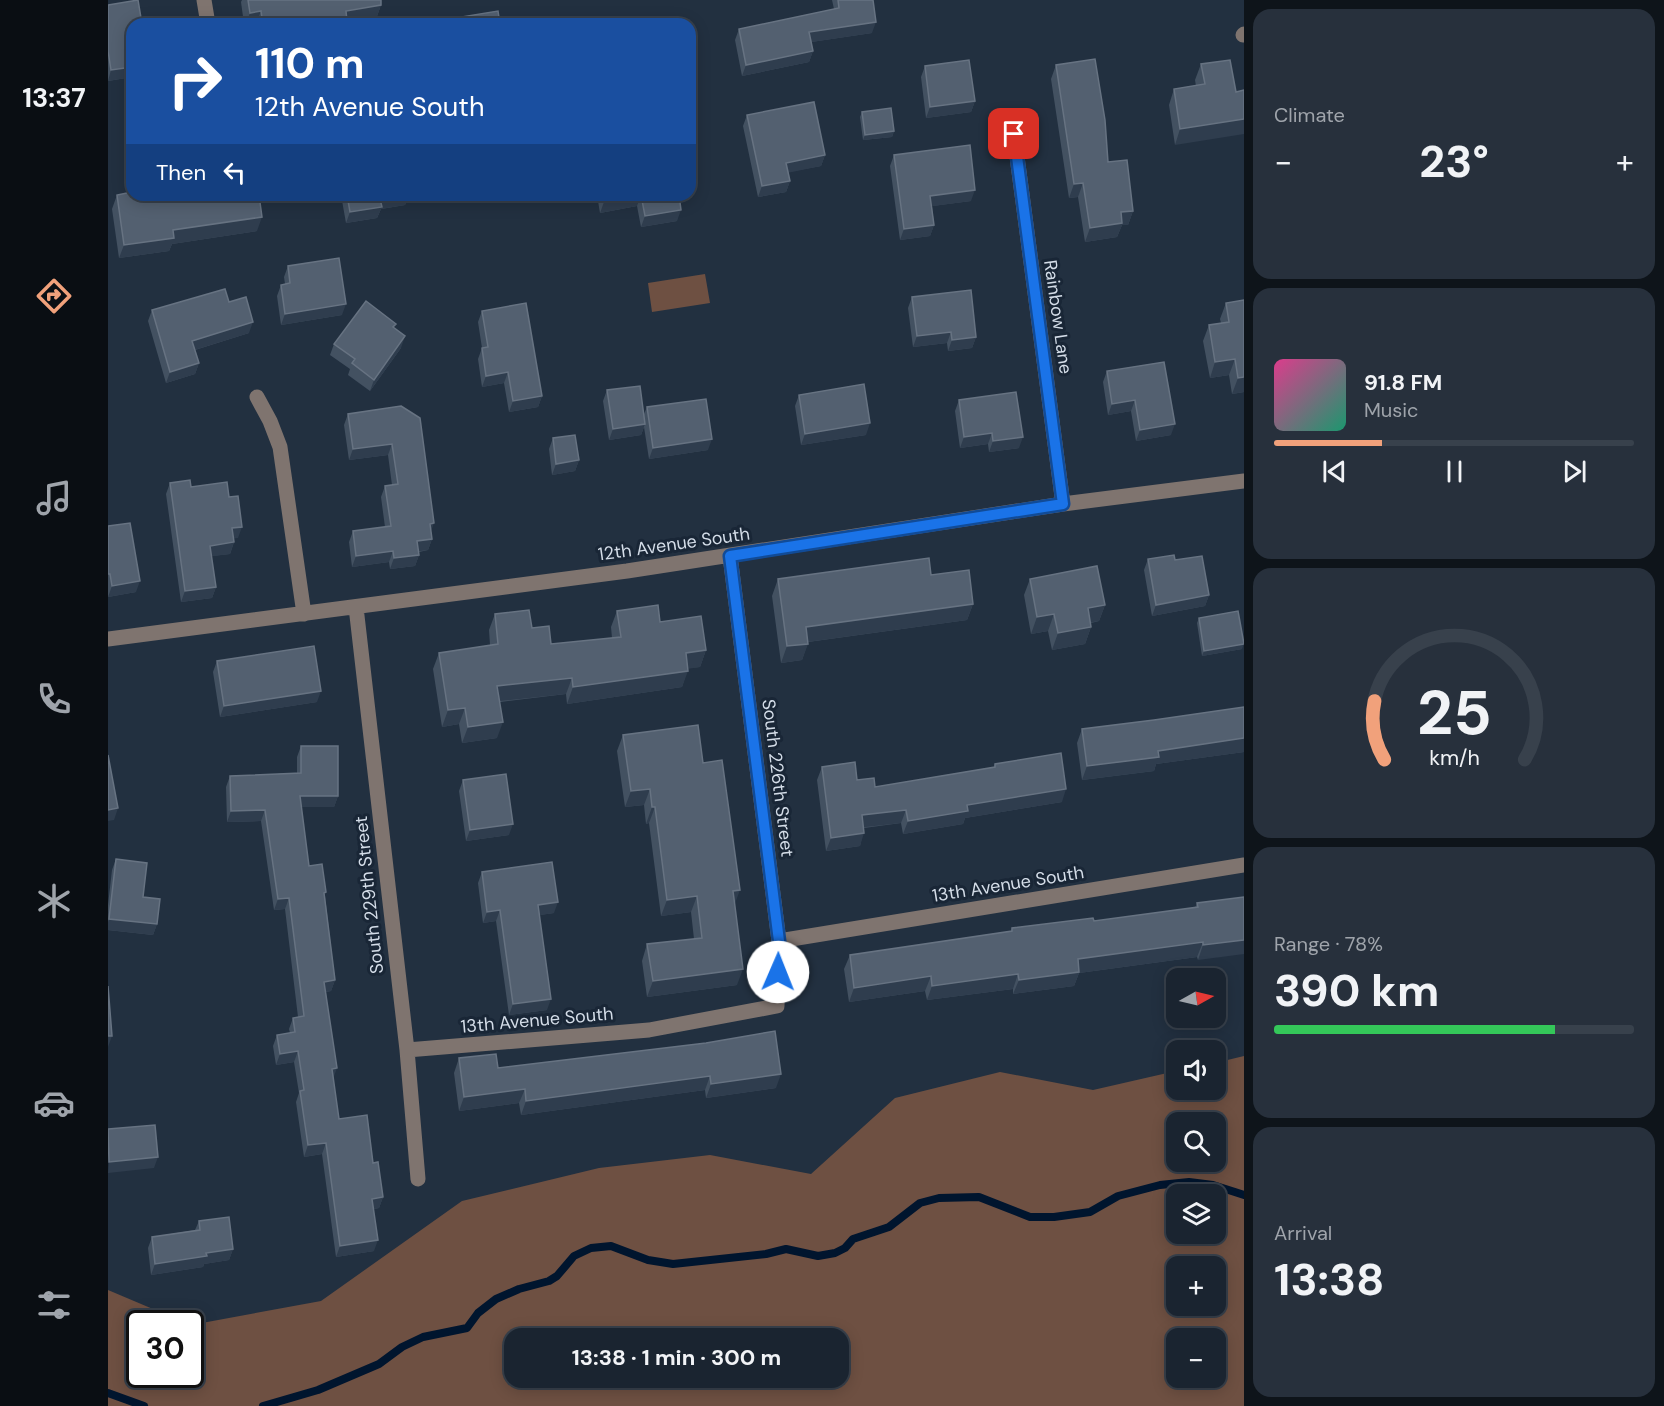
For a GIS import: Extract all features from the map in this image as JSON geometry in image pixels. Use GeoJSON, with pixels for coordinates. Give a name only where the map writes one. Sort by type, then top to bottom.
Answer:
{"type":"FeatureCollection","features":[{"type":"Feature","properties":{"kind":"street"},"geometry":{"type":"LineString","coordinates":[[204,0],[207,18]]}},
{"type":"Feature","properties":{"kind":"street","name":"Rainbow Lane"},"geometry":{"type":"LineString","coordinates":[[1014,134],[1063,504]]}},
{"type":"Feature","properties":{"kind":"street"},"geometry":{"type":"LineString","coordinates":[[257,398],[270,421],[280,447],[304,614]]}},
{"type":"Feature","properties":{"kind":"street","name":"12th Avenue South"},"geometry":{"type":"LineString","coordinates":[[108,639],[730,556],[1063,504],[1244,481]]}},
{"type":"Feature","properties":{"kind":"street","name":"South 226th Street"},"geometry":{"type":"LineString","coordinates":[[730,556],[779,941],[777,1006]]}},
{"type":"Feature","properties":{"kind":"street","name":"South 229th Street"},"geometry":{"type":"LineString","coordinates":[[356,607],[407,1050],[418,1179]]}},
{"type":"Feature","properties":{"kind":"street","name":"13th Avenue South"},"geometry":{"type":"LineString","coordinates":[[779,941],[1244,865]]}},
{"type":"Feature","properties":{"kind":"street","name":"13th Avenue South"},"geometry":{"type":"LineString","coordinates":[[407,1050],[649,1030],[777,1006]]}},
{"type":"Feature","properties":{"kind":"shaded area"},"geometry":{"type":"Polygon","coordinates":[[[705,274],[710,303],[652,312],[648,283],[705,274]]]}},
{"type":"Feature","properties":{"kind":"shaded area"},"geometry":{"type":"Polygon","coordinates":[[[1244,1056],[1244,1406],[108,1406],[108,1290],[155,1310],[126,1310],[126,1388],[204,1388],[204,1323],[321,1301],[462,1201],[599,1168],[710,1155],[811,1174],[895,1098],[1000,1072],[1093,1090],[1166,1073],[1166,1100],[1226,1100],[1226,1060],[1244,1056]]]}},
{"type":"Feature","properties":{"kind":"building"},"geometry":{"type":"Polygon","coordinates":[[[138,0],[141,18],[126,18],[126,68],[111,70],[108,51],[108,5],[138,0]]]}},
{"type":"Feature","properties":{"kind":"building"},"geometry":{"type":"Polygon","coordinates":[[[248,0],[381,0],[381,5],[346,11],[347,18],[262,18],[261,11],[250,13],[248,0]]]}},
{"type":"Feature","properties":{"kind":"building"},"geometry":{"type":"Polygon","coordinates":[[[838,0],[873,0],[876,22],[809,32],[813,51],[746,65],[739,29],[839,8],[838,0]]]}},
{"type":"Feature","properties":{"kind":"building"},"geometry":{"type":"Polygon","coordinates":[[[498,11],[499,18],[455,18],[498,11]]]}},
{"type":"Feature","properties":{"kind":"building"},"geometry":{"type":"Polygon","coordinates":[[[1095,59],[1105,120],[1108,162],[1127,160],[1133,211],[1121,212],[1122,223],[1090,228],[1083,183],[1074,184],[1056,65],[1095,59]]]}},
{"type":"Feature","properties":{"kind":"building"},"geometry":{"type":"Polygon","coordinates":[[[969,60],[975,101],[930,107],[925,66],[969,60]]]}},
{"type":"Feature","properties":{"kind":"building"},"geometry":{"type":"Polygon","coordinates":[[[1230,60],[1236,92],[1244,90],[1244,119],[1180,129],[1174,89],[1205,84],[1201,64],[1230,60]]]}},
{"type":"Feature","properties":{"kind":"building"},"geometry":{"type":"Polygon","coordinates":[[[814,102],[825,155],[786,163],[790,181],[762,186],[747,115],[814,102]]]}},
{"type":"Feature","properties":{"kind":"building"},"geometry":{"type":"Polygon","coordinates":[[[891,108],[894,131],[865,135],[862,112],[891,108]]]}},
{"type":"Feature","properties":{"kind":"building"},"geometry":{"type":"Polygon","coordinates":[[[970,145],[975,190],[930,196],[934,225],[904,229],[894,155],[970,145]]]}},
{"type":"Feature","properties":{"kind":"building"},"geometry":{"type":"Polygon","coordinates":[[[126,193],[126,201],[260,201],[262,217],[173,230],[174,238],[124,245],[117,195],[126,193]]]}},
{"type":"Feature","properties":{"kind":"building"},"geometry":{"type":"Polygon","coordinates":[[[348,201],[380,201],[382,207],[350,212],[348,201]]]}},
{"type":"Feature","properties":{"kind":"building"},"geometry":{"type":"Polygon","coordinates":[[[642,201],[680,201],[681,210],[645,216],[642,201]]]}},
{"type":"Feature","properties":{"kind":"building"},"geometry":{"type":"Polygon","coordinates":[[[339,258],[346,304],[285,314],[281,285],[290,283],[288,266],[339,258]]]}},
{"type":"Feature","properties":{"kind":"building"},"geometry":{"type":"Polygon","coordinates":[[[225,289],[229,302],[246,297],[253,322],[192,341],[199,363],[170,372],[152,310],[225,289]]]}},
{"type":"Feature","properties":{"kind":"building"},"geometry":{"type":"Polygon","coordinates":[[[971,290],[976,337],[952,340],[951,332],[917,336],[912,297],[971,290]]]}},
{"type":"Feature","properties":{"kind":"building"},"geometry":{"type":"Polygon","coordinates":[[[1244,300],[1244,377],[1238,378],[1235,359],[1215,362],[1209,325],[1229,322],[1226,303],[1244,300]]]}},
{"type":"Feature","properties":{"kind":"building"},"geometry":{"type":"Polygon","coordinates":[[[366,301],[396,324],[393,327],[405,336],[374,380],[352,363],[355,359],[334,344],[366,301]]]}},
{"type":"Feature","properties":{"kind":"building"},"geometry":{"type":"Polygon","coordinates":[[[526,303],[542,396],[513,401],[508,372],[486,376],[482,348],[488,347],[482,311],[526,303]]]}},
{"type":"Feature","properties":{"kind":"building"},"geometry":{"type":"Polygon","coordinates":[[[1164,362],[1175,424],[1140,430],[1135,400],[1112,404],[1107,371],[1164,362]]]}},
{"type":"Feature","properties":{"kind":"building"},"geometry":{"type":"Polygon","coordinates":[[[864,384],[870,423],[805,434],[799,395],[864,384]]]}},
{"type":"Feature","properties":{"kind":"building"},"geometry":{"type":"Polygon","coordinates":[[[640,386],[645,424],[613,429],[607,390],[640,386]]]}},
{"type":"Feature","properties":{"kind":"building"},"geometry":{"type":"Polygon","coordinates":[[[1016,392],[1023,437],[993,441],[992,433],[964,437],[959,400],[1016,392]]]}},
{"type":"Feature","properties":{"kind":"building"},"geometry":{"type":"Polygon","coordinates":[[[706,399],[712,439],[653,448],[647,407],[706,399]]]}},
{"type":"Feature","properties":{"kind":"building"},"geometry":{"type":"Polygon","coordinates":[[[401,406],[420,418],[434,523],[430,524],[432,539],[417,541],[419,555],[394,558],[393,551],[356,556],[353,531],[391,526],[385,486],[398,484],[392,444],[353,449],[348,414],[401,406]]]}},
{"type":"Feature","properties":{"kind":"building"},"geometry":{"type":"Polygon","coordinates":[[[575,435],[579,460],[556,464],[553,438],[575,435]]]}},
{"type":"Feature","properties":{"kind":"building"},"geometry":{"type":"Polygon","coordinates":[[[190,480],[191,487],[227,482],[229,497],[238,496],[242,527],[232,528],[234,542],[210,546],[216,587],[185,591],[170,483],[190,480]]]}},
{"type":"Feature","properties":{"kind":"building"},"geometry":{"type":"Polygon","coordinates":[[[130,523],[140,581],[112,586],[110,574],[108,574],[108,526],[130,523]]]}},
{"type":"Feature","properties":{"kind":"building"},"geometry":{"type":"Polygon","coordinates":[[[1174,555],[1175,560],[1202,556],[1209,595],[1156,605],[1148,559],[1174,555]]]}},
{"type":"Feature","properties":{"kind":"building"},"geometry":{"type":"Polygon","coordinates":[[[929,558],[931,575],[969,570],[973,604],[806,627],[808,644],[787,646],[778,579],[929,558]]]}},
{"type":"Feature","properties":{"kind":"building"},"geometry":{"type":"Polygon","coordinates":[[[1097,566],[1105,605],[1088,608],[1091,627],[1058,633],[1054,614],[1037,617],[1030,579],[1097,566]]]}},
{"type":"Feature","properties":{"kind":"building"},"geometry":{"type":"Polygon","coordinates":[[[658,605],[660,622],[701,616],[706,650],[686,653],[688,671],[573,687],[572,678],[497,686],[503,722],[468,727],[465,708],[448,710],[439,653],[498,644],[495,614],[529,610],[532,628],[549,626],[551,644],[621,637],[617,611],[658,605]]]}},
{"type":"Feature","properties":{"kind":"building"},"geometry":{"type":"Polygon","coordinates":[[[1238,611],[1244,644],[1204,651],[1199,618],[1238,611]]]}},
{"type":"Feature","properties":{"kind":"building"},"geometry":{"type":"Polygon","coordinates":[[[314,646],[321,691],[224,706],[217,661],[314,646]]]}},
{"type":"Feature","properties":{"kind":"building"},"geometry":{"type":"Polygon","coordinates":[[[1244,707],[1244,738],[1158,751],[1159,757],[1087,766],[1082,729],[1244,707]]]}},
{"type":"Feature","properties":{"kind":"building"},"geometry":{"type":"Polygon","coordinates":[[[698,725],[703,763],[722,760],[740,890],[733,891],[743,969],[653,981],[647,944],[702,938],[697,896],[667,900],[655,807],[652,807],[650,789],[631,791],[623,735],[698,725]]]}},
{"type":"Feature","properties":{"kind":"building"},"geometry":{"type":"Polygon","coordinates":[[[301,746],[338,746],[338,796],[300,796],[309,866],[322,864],[326,892],[324,893],[335,980],[324,982],[337,1068],[332,1069],[339,1119],[367,1115],[373,1163],[378,1162],[383,1197],[372,1199],[378,1240],[340,1246],[326,1143],[308,1145],[300,1091],[304,1090],[298,1051],[280,1054],[277,1035],[295,1032],[293,1018],[304,1016],[289,898],[278,899],[265,810],[231,811],[230,776],[301,773],[301,746]]]}},
{"type":"Feature","properties":{"kind":"building"},"geometry":{"type":"Polygon","coordinates":[[[1061,753],[1066,789],[967,805],[968,811],[908,821],[906,810],[862,815],[864,833],[831,838],[822,767],[855,762],[857,780],[874,778],[875,787],[995,767],[995,764],[1061,753]]]}},
{"type":"Feature","properties":{"kind":"building"},"geometry":{"type":"Polygon","coordinates":[[[108,755],[118,808],[108,810],[108,755]]]}},
{"type":"Feature","properties":{"kind":"building"},"geometry":{"type":"Polygon","coordinates":[[[506,774],[513,824],[470,830],[463,780],[506,774]]]}},
{"type":"Feature","properties":{"kind":"building"},"geometry":{"type":"Polygon","coordinates":[[[116,859],[147,863],[143,897],[160,899],[157,924],[109,919],[116,859]]]}},
{"type":"Feature","properties":{"kind":"building"},"geometry":{"type":"Polygon","coordinates":[[[552,862],[558,902],[538,905],[551,999],[513,1004],[500,910],[487,912],[482,872],[552,862]]]}},
{"type":"Feature","properties":{"kind":"building"},"geometry":{"type":"Polygon","coordinates":[[[1244,897],[1244,940],[1203,945],[1203,942],[1078,959],[1079,972],[1019,980],[1018,974],[932,986],[931,976],[854,988],[850,955],[1012,931],[1012,928],[1093,918],[1094,921],[1198,907],[1197,903],[1244,897]]]}},
{"type":"Feature","properties":{"kind":"building"},"geometry":{"type":"Polygon","coordinates":[[[108,986],[112,1036],[108,1036],[108,986]]]}},
{"type":"Feature","properties":{"kind":"building"},"geometry":{"type":"Polygon","coordinates":[[[775,1031],[781,1074],[711,1084],[710,1076],[526,1101],[525,1089],[464,1097],[459,1058],[496,1054],[498,1068],[706,1043],[775,1031]]]}},
{"type":"Feature","properties":{"kind":"building"},"geometry":{"type":"Polygon","coordinates":[[[155,1125],[158,1157],[109,1162],[108,1129],[155,1125]]]}},
{"type":"Feature","properties":{"kind":"building"},"geometry":{"type":"Polygon","coordinates":[[[229,1217],[233,1249],[206,1253],[207,1256],[155,1264],[152,1237],[200,1230],[199,1221],[229,1217]]]}},
{"type":"Feature","properties":{"kind":"waterway"},"geometry":{"type":"LineString","coordinates":[[263,1406],[318,1390],[379,1364],[402,1347],[423,1337],[467,1328],[478,1313],[496,1299],[519,1289],[549,1281],[557,1276],[574,1256],[591,1248],[611,1246],[648,1260],[673,1264],[766,1254],[786,1249],[818,1256],[835,1253],[845,1248],[853,1239],[889,1227],[920,1203],[939,1198],[979,1197],[1030,1217],[1054,1217],[1090,1212],[1118,1196],[1160,1185],[1189,1182],[1213,1185],[1244,1195]]}},
{"type":"Feature","properties":{"kind":"waterway"},"geometry":{"type":"LineString","coordinates":[[108,1393],[144,1406]]}},
{"type":"Feature","properties":{"kind":"route"},"geometry":{"type":"LineString","coordinates":[[778,972],[779,941],[730,556],[1063,504],[1014,134]]}}]}
